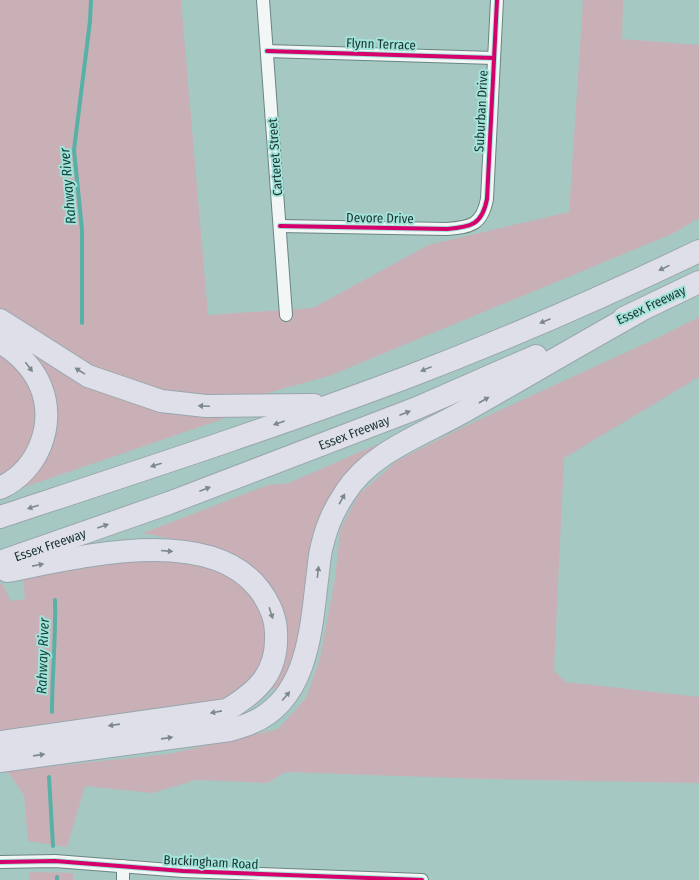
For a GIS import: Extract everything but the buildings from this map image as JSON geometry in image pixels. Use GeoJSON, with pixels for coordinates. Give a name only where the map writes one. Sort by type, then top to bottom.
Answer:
{"type":"FeatureCollection","features":[{"type":"Feature","properties":{"kind":"highway"},"geometry":{"type":"LineString","coordinates":[[0,517],[329,406],[406,377],[545,322],[699,252]]}},
{"type":"Feature","properties":{"kind":"highway","name":"Essex Freeway"},"geometry":{"type":"LineString","coordinates":[[0,562],[169,502],[417,408],[638,312],[699,282]]}},
{"type":"Feature","properties":{"kind":"highway"},"geometry":{"type":"LineString","coordinates":[[0,761],[230,730],[252,723],[272,710],[288,695],[298,678],[306,652],[313,615],[322,543],[332,517],[345,493],[356,479],[368,466],[409,440],[450,419],[638,312]]}},
{"type":"Feature","properties":{"kind":"highway"},"geometry":{"type":"LineString","coordinates":[[0,320],[88,376],[162,401],[206,406],[329,406]]}},
{"type":"Feature","properties":{"kind":"highway"},"geometry":{"type":"LineString","coordinates":[[0,342],[12,349],[26,362],[34,374],[41,386],[46,413],[42,440],[36,456],[27,469],[0,488]]}},
{"type":"Feature","properties":{"kind":"highway"},"geometry":{"type":"LineString","coordinates":[[0,573],[103,552],[124,550],[168,550],[207,557],[225,562],[252,581],[271,610],[276,632],[276,650],[266,679],[249,696],[227,710],[0,742]]}},
{"type":"Feature","properties":{"kind":"street","name":"Carteret Street"},"geometry":{"type":"LineString","coordinates":[[263,0],[286,315]]}},
{"type":"Feature","properties":{"kind":"street","name":"Suburban Drive"},"geometry":{"type":"LineString","coordinates":[[478,221],[484,212],[487,199],[497,0]]}},
{"type":"Feature","properties":{"kind":"street","name":"Flynn Terrace"},"geometry":{"type":"LineString","coordinates":[[267,51],[494,58]]}},
{"type":"Feature","properties":{"kind":"street","name":"Devore Drive"},"geometry":{"type":"LineString","coordinates":[[280,226],[447,229],[467,227],[478,221]]}},
{"type":"Feature","properties":{"kind":"street","name":"Buckingham Road"},"geometry":{"type":"LineString","coordinates":[[0,862],[55,861],[265,877],[422,880]]}},
{"type":"Feature","properties":{"kind":"street"},"geometry":{"type":"LineString","coordinates":[[123,866],[123,880]]}},
{"type":"Feature","properties":{"kind":"shaded area"},"geometry":{"type":"Polygon","coordinates":[[[0,0],[181,0],[208,315],[313,308],[428,245],[569,212],[583,0],[623,0],[622,39],[699,45],[699,218],[672,234],[329,376],[249,398],[181,398],[116,379],[27,329],[0,312],[0,0]]]}},
{"type":"Feature","properties":{"kind":"shaded area"},"geometry":{"type":"Polygon","coordinates":[[[699,317],[699,377],[564,458],[554,670],[565,682],[699,697],[699,783],[485,779],[285,772],[268,783],[196,780],[152,793],[85,786],[67,847],[28,841],[24,795],[7,771],[168,754],[278,729],[306,698],[320,658],[335,579],[340,530],[359,494],[397,461],[457,430],[657,338],[699,317]]]}},
{"type":"Feature","properties":{"kind":"shaded area"},"geometry":{"type":"Polygon","coordinates":[[[32,352],[232,412],[223,419],[19,489],[52,392],[32,352]]]}},
{"type":"Feature","properties":{"kind":"shaded area"},"geometry":{"type":"Polygon","coordinates":[[[0,354],[22,372],[36,399],[34,435],[16,465],[0,477],[0,354]]]}},
{"type":"Feature","properties":{"kind":"shaded area"},"geometry":{"type":"Polygon","coordinates":[[[385,441],[327,501],[318,530],[294,661],[279,689],[265,688],[283,651],[257,577],[223,550],[143,533],[268,485],[289,483],[385,441]]]}},
{"type":"Feature","properties":{"kind":"shaded area"},"geometry":{"type":"Polygon","coordinates":[[[118,556],[193,559],[253,590],[267,623],[267,653],[255,674],[239,693],[208,705],[0,733],[0,584],[2,583],[11,601],[25,599],[23,579],[118,556]]]}},
{"type":"Feature","properties":{"kind":"shaded area"},"geometry":{"type":"Polygon","coordinates":[[[29,872],[73,873],[73,880],[30,880],[29,872]]]}},
{"type":"Feature","properties":{"kind":"waterway","name":"Rahway River"},"geometry":{"type":"LineString","coordinates":[[82,323],[82,230],[74,150],[90,21],[91,0]]}},
{"type":"Feature","properties":{"kind":"waterway","name":"Rahway River"},"geometry":{"type":"LineString","coordinates":[[52,712],[55,600]]}},
{"type":"Feature","properties":{"kind":"waterway","name":"Rahway River"},"geometry":{"type":"LineString","coordinates":[[49,777],[53,846]]}},
{"type":"Feature","properties":{"kind":"cycle path"},"geometry":{"type":"LineString","coordinates":[[280,226],[447,229],[463,227],[474,223],[478,219],[485,208],[487,199],[497,0]]}},
{"type":"Feature","properties":{"kind":"cycle path"},"geometry":{"type":"LineString","coordinates":[[267,51],[494,58]]}},
{"type":"Feature","properties":{"kind":"cycle path"},"geometry":{"type":"LineString","coordinates":[[0,862],[55,861],[183,871],[422,880]]}}]}
